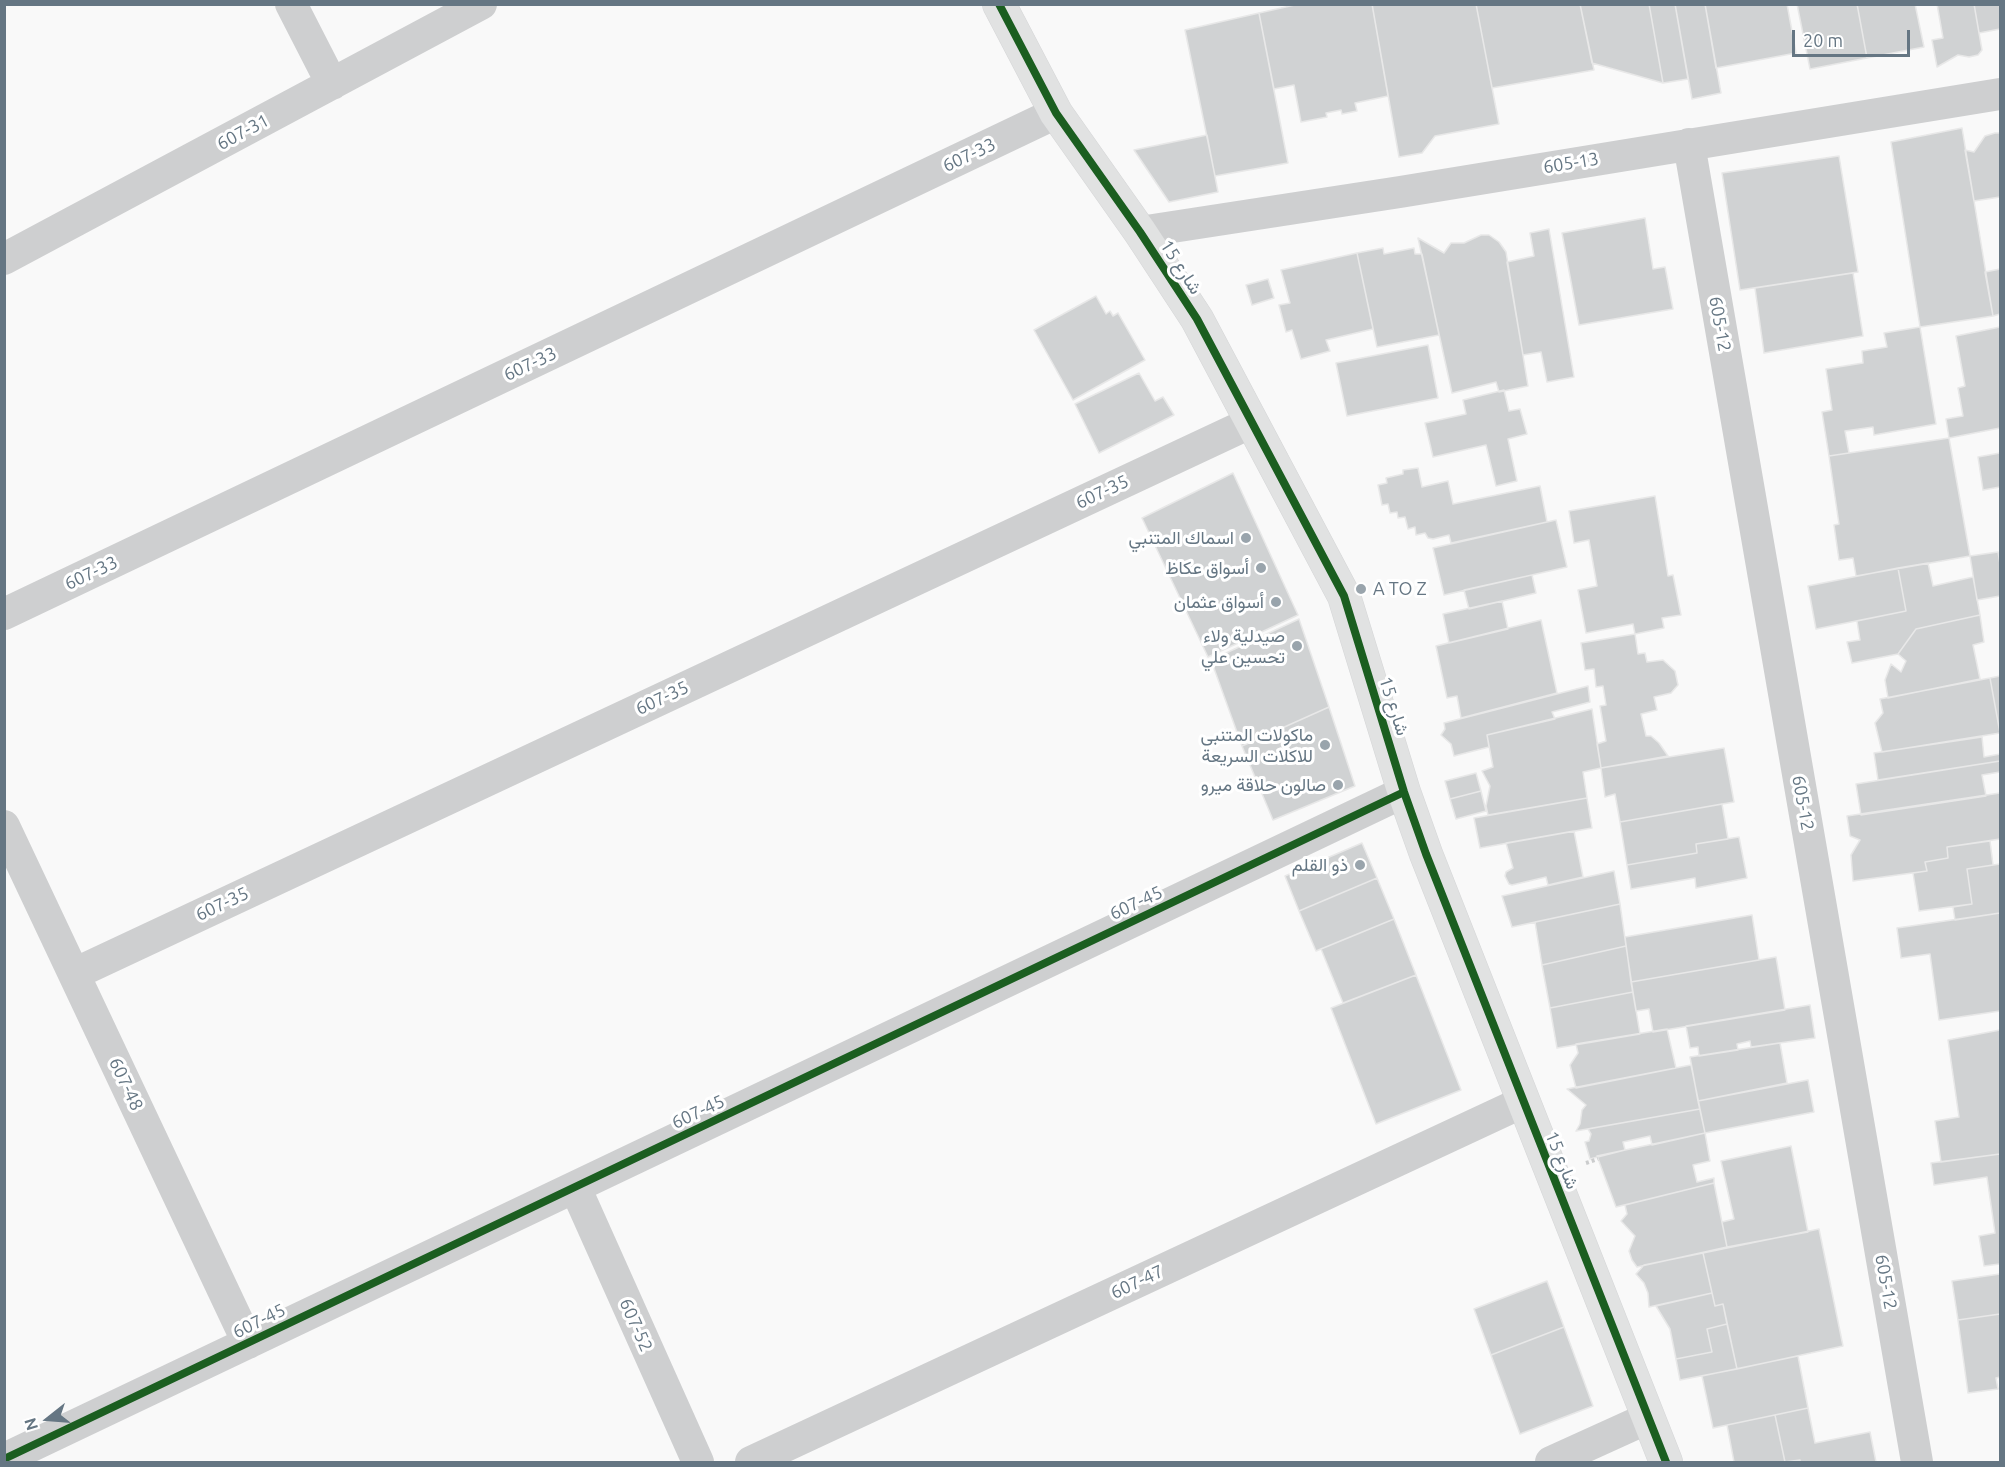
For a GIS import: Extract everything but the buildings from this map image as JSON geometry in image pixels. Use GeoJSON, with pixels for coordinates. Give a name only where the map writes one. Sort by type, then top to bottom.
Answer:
{"type":"FeatureCollection","features":[{"type":"Feature","properties":{"kind":"street"},"geometry":{"type":"LineString","coordinates":[[291,4],[332,84]]}},
{"type":"Feature","properties":{"kind":"street","name":"607-31"},"geometry":{"type":"LineString","coordinates":[[8,249],[332,84],[481,4]]}},
{"type":"Feature","properties":{"kind":"street","name":"شارع 15"},"geometry":{"type":"LineString","coordinates":[[999,4],[1056,113],[1140,231],[1197,320],[1344,596],[1404,792],[1445,906],[1666,1462]]}},
{"type":"Feature","properties":{"kind":"street","name":"605-13"},"geometry":{"type":"LineString","coordinates":[[1140,231],[1400,192],[2001,94]]}},
{"type":"Feature","properties":{"kind":"street","name":"607-33"},"geometry":{"type":"LineString","coordinates":[[4,614],[1056,113]]}},
{"type":"Feature","properties":{"kind":"street","name":"605-12"},"geometry":{"type":"LineString","coordinates":[[1689,144],[1917,1462]]}},
{"type":"Feature","properties":{"kind":"street","name":"607-35"},"geometry":{"type":"LineString","coordinates":[[74,974],[1250,423]]}},
{"type":"Feature","properties":{"kind":"street","name":"607-45"},"geometry":{"type":"LineString","coordinates":[[4,1459],[1404,792]]}},
{"type":"Feature","properties":{"kind":"street","name":"607-48"},"geometry":{"type":"LineString","coordinates":[[4,826],[248,1343]]}},
{"type":"Feature","properties":{"kind":"street","name":"607-47"},"geometry":{"type":"LineString","coordinates":[[751,1462],[1523,1102]]}},
{"type":"Feature","properties":{"kind":"street","name":"607-52"},"geometry":{"type":"LineString","coordinates":[[575,1187],[698,1462]]}},
{"type":"Feature","properties":{"kind":"street"},"geometry":{"type":"LineString","coordinates":[[1551,1462],[1648,1418]]}},
{"type":"Feature","properties":{"kind":"path"},"geometry":{"type":"LineString","coordinates":[[1586,1163],[1598,1159]]}},
{"type":"Feature","properties":{"kind":"cycle path"},"geometry":{"type":"LineString","coordinates":[[999,4],[1056,113],[1140,232],[1197,319],[1344,596],[1404,792],[1426,854],[1666,1462]]}},
{"type":"Feature","properties":{"kind":"cycle path"},"geometry":{"type":"LineString","coordinates":[[4,1459],[1404,792]]}},
{"type":"Feature","properties":{"kind":"place","name":"اسماك المتنبي"},"geometry":{"type":"Point","coordinates":[1246,538]}},
{"type":"Feature","properties":{"kind":"place","name":"أسواق عكاظ"},"geometry":{"type":"Point","coordinates":[1261,568]}},
{"type":"Feature","properties":{"kind":"place","name":"A TO Z"},"geometry":{"type":"Point","coordinates":[1361,589]}},
{"type":"Feature","properties":{"kind":"place","name":"أسواق عثمان"},"geometry":{"type":"Point","coordinates":[1276,602]}},
{"type":"Feature","properties":{"kind":"place","name":"صيدلية ولاء تحسين علي"},"geometry":{"type":"Point","coordinates":[1297,646]}},
{"type":"Feature","properties":{"kind":"place","name":"ماكولات المتنبي للاكلات السريعة"},"geometry":{"type":"Point","coordinates":[1325,745]}},
{"type":"Feature","properties":{"kind":"place","name":"صالون حلاقة ميرو"},"geometry":{"type":"Point","coordinates":[1338,785]}},
{"type":"Feature","properties":{"kind":"place","name":"ذو القلم"},"geometry":{"type":"Point","coordinates":[1360,865]}}]}
